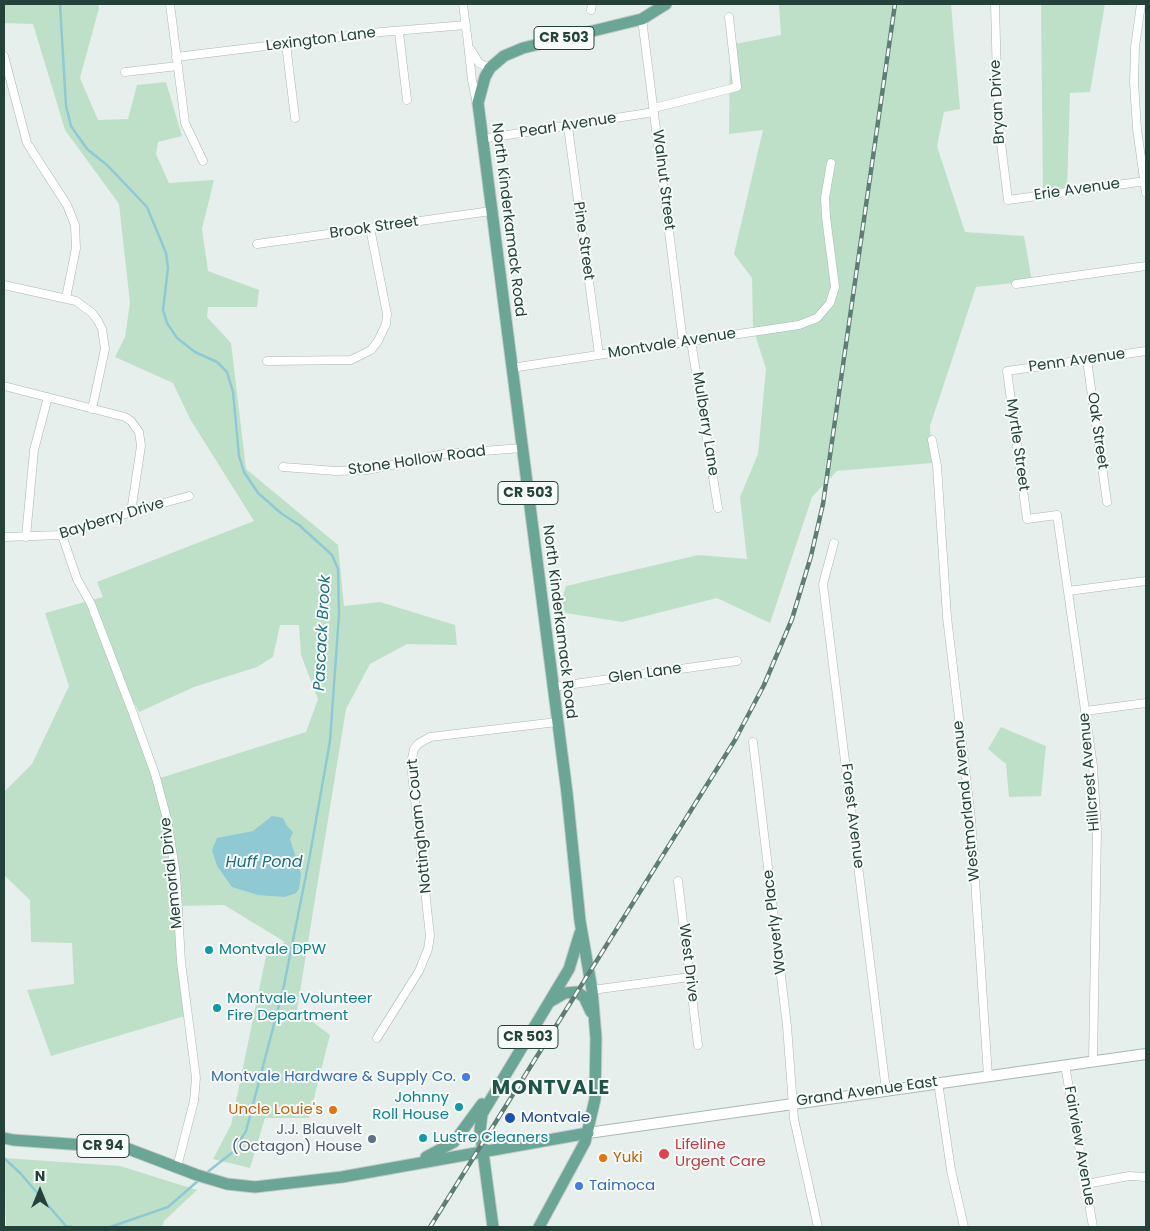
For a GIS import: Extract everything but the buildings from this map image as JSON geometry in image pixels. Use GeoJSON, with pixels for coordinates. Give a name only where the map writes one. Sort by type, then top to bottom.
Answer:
{"type":"FeatureCollection","features":[{"type":"Feature","properties":{"kind":"main road","name":"CR 503"},"geometry":{"type":"LineString","coordinates":[[490,68],[514,51],[642,18],[666,4]]}},
{"type":"Feature","properties":{"kind":"main road","name":"North Kinderkamack Road"},"geometry":{"type":"LineString","coordinates":[[490,68],[479,94],[478,112],[553,686],[580,921],[592,990],[596,1038],[596,1093],[588,1132]]}},
{"type":"Feature","properties":{"kind":"main road","name":"CR 503"},"geometry":{"type":"LineString","coordinates":[[495,1227],[491,1211],[480,1130],[482,1114],[550,1002],[575,953],[580,921]]}},
{"type":"Feature","properties":{"kind":"main road"},"geometry":{"type":"LineString","coordinates":[[550,1002],[565,994],[592,990]]}},
{"type":"Feature","properties":{"kind":"main road"},"geometry":{"type":"LineString","coordinates":[[577,992],[589,1006],[596,1038]]}},
{"type":"Feature","properties":{"kind":"main road","name":"Grand Avenue East"},"geometry":{"type":"LineString","coordinates":[[588,1132],[1146,1054]]}},
{"type":"Feature","properties":{"kind":"main road"},"geometry":{"type":"LineString","coordinates":[[414,1164],[454,1142],[484,1100],[494,1093]]}},
{"type":"Feature","properties":{"kind":"main road","name":"CR 503"},"geometry":{"type":"LineString","coordinates":[[539,1227],[578,1159],[588,1132]]}},
{"type":"Feature","properties":{"kind":"main road","name":"CR 94"},"geometry":{"type":"LineString","coordinates":[[4,1138],[126,1148],[197,1175],[227,1184],[255,1187],[342,1177],[483,1153],[588,1132]]}},
{"type":"Feature","properties":{"kind":"street"},"geometry":{"type":"LineString","coordinates":[[170,4],[184,124],[203,161]]}},
{"type":"Feature","properties":{"kind":"street"},"geometry":{"type":"LineString","coordinates":[[463,4],[472,80],[478,112]]}},
{"type":"Feature","properties":{"kind":"street","name":"Bryan Drive"},"geometry":{"type":"LineString","coordinates":[[994,4],[998,119],[1008,200]]}},
{"type":"Feature","properties":{"kind":"street"},"geometry":{"type":"LineString","coordinates":[[1141,4],[1135,47],[1134,83],[1137,129],[1146,193]]}},
{"type":"Feature","properties":{"kind":"street","name":"Pearl Avenue"},"geometry":{"type":"LineString","coordinates":[[482,140],[568,127],[654,110],[737,87],[729,17]]}},
{"type":"Feature","properties":{"kind":"street","name":"Walnut Street"},"geometry":{"type":"LineString","coordinates":[[642,18],[687,342]]}},
{"type":"Feature","properties":{"kind":"street","name":"Lexington Lane"},"geometry":{"type":"LineString","coordinates":[[176,57],[381,32],[466,25]]}},
{"type":"Feature","properties":{"kind":"street"},"geometry":{"type":"LineString","coordinates":[[399,32],[408,100]]}},
{"type":"Feature","properties":{"kind":"street"},"geometry":{"type":"LineString","coordinates":[[467,34],[474,58],[490,68]]}},
{"type":"Feature","properties":{"kind":"street"},"geometry":{"type":"LineString","coordinates":[[286,44],[295,118]]}},
{"type":"Feature","properties":{"kind":"street"},"geometry":{"type":"LineString","coordinates":[[4,56],[27,143],[67,205],[75,224],[76,248],[66,298]]}},
{"type":"Feature","properties":{"kind":"street"},"geometry":{"type":"LineString","coordinates":[[125,72],[178,66]]}},
{"type":"Feature","properties":{"kind":"street","name":"Pine Street"},"geometry":{"type":"LineString","coordinates":[[568,127],[599,355]]}},
{"type":"Feature","properties":{"kind":"street","name":"Montvale Avenue"},"geometry":{"type":"LineString","coordinates":[[512,368],[804,324],[817,318],[827,308],[835,287],[825,198],[830,163]]}},
{"type":"Feature","properties":{"kind":"street","name":"Erie Avenue"},"geometry":{"type":"LineString","coordinates":[[1008,200],[1145,181]]}},
{"type":"Feature","properties":{"kind":"street","name":"Brook Street"},"geometry":{"type":"LineString","coordinates":[[257,244],[491,212]]}},
{"type":"Feature","properties":{"kind":"street"},"geometry":{"type":"LineString","coordinates":[[267,361],[352,360],[371,350],[378,341],[386,324],[387,314],[370,228]]}},
{"type":"Feature","properties":{"kind":"street"},"geometry":{"type":"LineString","coordinates":[[1016,284],[1146,266]]}},
{"type":"Feature","properties":{"kind":"street"},"geometry":{"type":"LineString","coordinates":[[4,284],[76,301],[92,313],[104,334],[104,356],[92,409]]}},
{"type":"Feature","properties":{"kind":"street","name":"Mulberry Lane"},"geometry":{"type":"LineString","coordinates":[[687,342],[718,508]]}},
{"type":"Feature","properties":{"kind":"street","name":"Penn Avenue"},"geometry":{"type":"LineString","coordinates":[[1007,371],[1146,351]]}},
{"type":"Feature","properties":{"kind":"street","name":"Oak Street"},"geometry":{"type":"LineString","coordinates":[[1087,360],[1107,502]]}},
{"type":"Feature","properties":{"kind":"street","name":"Myrtle Street"},"geometry":{"type":"LineString","coordinates":[[1007,371],[1027,519]]}},
{"type":"Feature","properties":{"kind":"street"},"geometry":{"type":"LineString","coordinates":[[4,386],[125,417],[131,421],[139,432],[141,446],[131,512]]}},
{"type":"Feature","properties":{"kind":"street"},"geometry":{"type":"LineString","coordinates":[[26,537],[34,450],[48,398]]}},
{"type":"Feature","properties":{"kind":"street","name":"Westmorland Avenue"},"geometry":{"type":"LineString","coordinates":[[932,440],[937,466],[947,617],[971,819],[988,1076]]}},
{"type":"Feature","properties":{"kind":"street","name":"Stone Hollow Road"},"geometry":{"type":"LineString","coordinates":[[282,467],[336,471],[367,470],[444,454],[522,448]]}},
{"type":"Feature","properties":{"kind":"street","name":"Bayberry Drive"},"geometry":{"type":"LineString","coordinates":[[4,536],[62,535],[131,512],[189,496]]}},
{"type":"Feature","properties":{"kind":"street","name":"Hillcrest Avenue"},"geometry":{"type":"LineString","coordinates":[[1027,519],[1057,515],[1093,766],[1096,822],[1093,1061]]}},
{"type":"Feature","properties":{"kind":"street","name":"Memorial Drive"},"geometry":{"type":"LineString","coordinates":[[62,535],[77,579],[90,604],[134,716],[161,793],[171,838],[176,875],[181,962],[195,1056],[196,1078],[194,1101],[177,1167]]}},
{"type":"Feature","properties":{"kind":"street","name":"Forest Avenue"},"geometry":{"type":"LineString","coordinates":[[834,543],[823,584],[886,1090]]}},
{"type":"Feature","properties":{"kind":"street"},"geometry":{"type":"LineString","coordinates":[[1068,592],[1146,581]]}},
{"type":"Feature","properties":{"kind":"street","name":"Glen Lane"},"geometry":{"type":"LineString","coordinates":[[553,686],[737,661]]}},
{"type":"Feature","properties":{"kind":"street"},"geometry":{"type":"LineString","coordinates":[[1085,711],[1146,703]]}},
{"type":"Feature","properties":{"kind":"street","name":"Nottingham Court"},"geometry":{"type":"LineString","coordinates":[[377,1038],[419,971],[428,949],[430,936],[411,763],[414,749],[418,744],[430,737],[557,722]]}},
{"type":"Feature","properties":{"kind":"street","name":"Waverly Place"},"geometry":{"type":"LineString","coordinates":[[753,742],[787,1026],[794,1119],[818,1227]]}},
{"type":"Feature","properties":{"kind":"street","name":"West Drive"},"geometry":{"type":"LineString","coordinates":[[678,881],[698,1045]]}},
{"type":"Feature","properties":{"kind":"street"},"geometry":{"type":"LineString","coordinates":[[592,990],[690,977]]}},
{"type":"Feature","properties":{"kind":"street","name":"Fairview Avenue"},"geometry":{"type":"LineString","coordinates":[[1065,1065],[1093,1227]]}},
{"type":"Feature","properties":{"kind":"street"},"geometry":{"type":"LineString","coordinates":[[938,1082],[951,1170],[964,1227]]}},
{"type":"Feature","properties":{"kind":"street"},"geometry":{"type":"LineString","coordinates":[[1086,1184],[1130,1176],[1146,1177]]}},
{"type":"Feature","properties":{"kind":"green space"},"geometry":{"type":"Polygon","coordinates":[[[4,4],[98,4],[99,8],[80,78],[98,120],[128,119],[137,85],[166,82],[182,136],[158,142],[156,154],[169,183],[214,180],[202,229],[208,271],[259,290],[257,307],[208,307],[207,317],[231,343],[246,469],[338,545],[344,606],[380,602],[455,625],[457,645],[407,644],[370,664],[346,709],[297,1010],[330,1035],[309,1118],[265,1118],[250,1168],[213,1159],[231,1125],[266,956],[285,942],[224,905],[175,906],[188,1015],[51,1056],[27,990],[74,984],[72,943],[31,942],[30,900],[4,875],[4,792],[32,764],[69,686],[45,613],[103,597],[97,582],[254,521],[190,419],[173,383],[115,357],[125,337],[130,303],[119,204],[65,130],[33,24],[4,23],[4,4]],[[280,625],[273,657],[257,667],[194,687],[139,712],[126,688],[157,779],[306,732],[318,699],[301,655],[299,625],[280,625]]]}},
{"type":"Feature","properties":{"kind":"green space"},"geometry":{"type":"Polygon","coordinates":[[[779,4],[951,4],[960,109],[944,112],[937,146],[965,232],[1024,236],[1032,281],[976,287],[930,426],[932,463],[837,471],[812,497],[770,623],[717,598],[622,622],[560,612],[566,586],[698,555],[747,559],[740,497],[758,454],[766,369],[753,328],[752,278],[734,254],[763,130],[729,134],[730,45],[781,35],[779,4]]]}},
{"type":"Feature","properties":{"kind":"green space"},"geometry":{"type":"Polygon","coordinates":[[[1041,4],[1105,4],[1090,92],[1070,93],[1067,190],[1043,195],[1041,4]]]}},
{"type":"Feature","properties":{"kind":"green space"},"geometry":{"type":"Polygon","coordinates":[[[1001,727],[1046,746],[1041,796],[1009,797],[1006,764],[988,749],[1001,727]]]}},
{"type":"Feature","properties":{"kind":"green space"},"geometry":{"type":"Polygon","coordinates":[[[4,1158],[120,1166],[197,1190],[164,1221],[162,1227],[6,1227],[4,1158]]]}},
{"type":"Feature","properties":{"kind":"water","name":"Huff Pond"},"geometry":{"type":"Polygon","coordinates":[[[272,816],[283,818],[293,832],[290,839],[301,874],[299,889],[296,893],[285,897],[258,895],[232,887],[217,866],[212,850],[217,838],[253,831],[272,816]]]}},
{"type":"Feature","properties":{"kind":"waterway","name":"Pascack Brook"},"geometry":{"type":"LineString","coordinates":[[60,4],[66,106],[71,126],[87,149],[107,165],[147,207],[166,253],[168,268],[163,310],[167,323],[177,338],[195,352],[217,362],[227,372],[233,392],[239,456],[244,472],[258,493],[282,514],[299,525],[332,555],[338,569],[339,614],[330,741],[283,990],[246,1131],[233,1152],[205,1174]]}},
{"type":"Feature","properties":{"kind":"waterway","name":"Pascack Brook"},"geometry":{"type":"LineString","coordinates":[[4,1158],[20,1173],[66,1226],[72,1227]]}},
{"type":"Feature","properties":{"kind":"waterway","name":"Pascack Brook"},"geometry":{"type":"LineString","coordinates":[[110,1227],[168,1207],[199,1180]]}},
{"type":"Feature","properties":{"kind":"railway"},"geometry":{"type":"LineString","coordinates":[[430,1227],[735,740],[764,685],[792,619],[811,556],[823,504],[895,4]]}},
{"type":"Feature","properties":{"kind":"place","name":"Montvale DPW"},"geometry":{"type":"Point","coordinates":[209,950]}},
{"type":"Feature","properties":{"kind":"place","name":"Montvale Volunteer Fire Department"},"geometry":{"type":"Point","coordinates":[217,1008]}},
{"type":"Feature","properties":{"kind":"place","name":"Montvale Hardware & Supply Co."},"geometry":{"type":"Point","coordinates":[466,1077]}},
{"type":"Feature","properties":{"kind":"place","name":"Johnny Roll House"},"geometry":{"type":"Point","coordinates":[459,1107]}},
{"type":"Feature","properties":{"kind":"place","name":"Uncle Louie's"},"geometry":{"type":"Point","coordinates":[333,1110]}},
{"type":"Feature","properties":{"kind":"place","name":"Montvale"},"geometry":{"type":"Point","coordinates":[510,1118]}},
{"type":"Feature","properties":{"kind":"place","name":"Lustre Cleaners"},"geometry":{"type":"Point","coordinates":[423,1138]}},
{"type":"Feature","properties":{"kind":"place","name":"J.J. Blauvelt (Octagon) House"},"geometry":{"type":"Point","coordinates":[372,1139]}},
{"type":"Feature","properties":{"kind":"place","name":"Lifeline Urgent Care"},"geometry":{"type":"Point","coordinates":[664,1154]}},
{"type":"Feature","properties":{"kind":"place","name":"Yuki"},"geometry":{"type":"Point","coordinates":[603,1158]}},
{"type":"Feature","properties":{"kind":"place","name":"Taimoca"},"geometry":{"type":"Point","coordinates":[579,1186]}},
{"type":"Feature","properties":{"kind":"district","name":"MONTVALE"},"geometry":{"type":"Point","coordinates":[551,1089]}}]}
